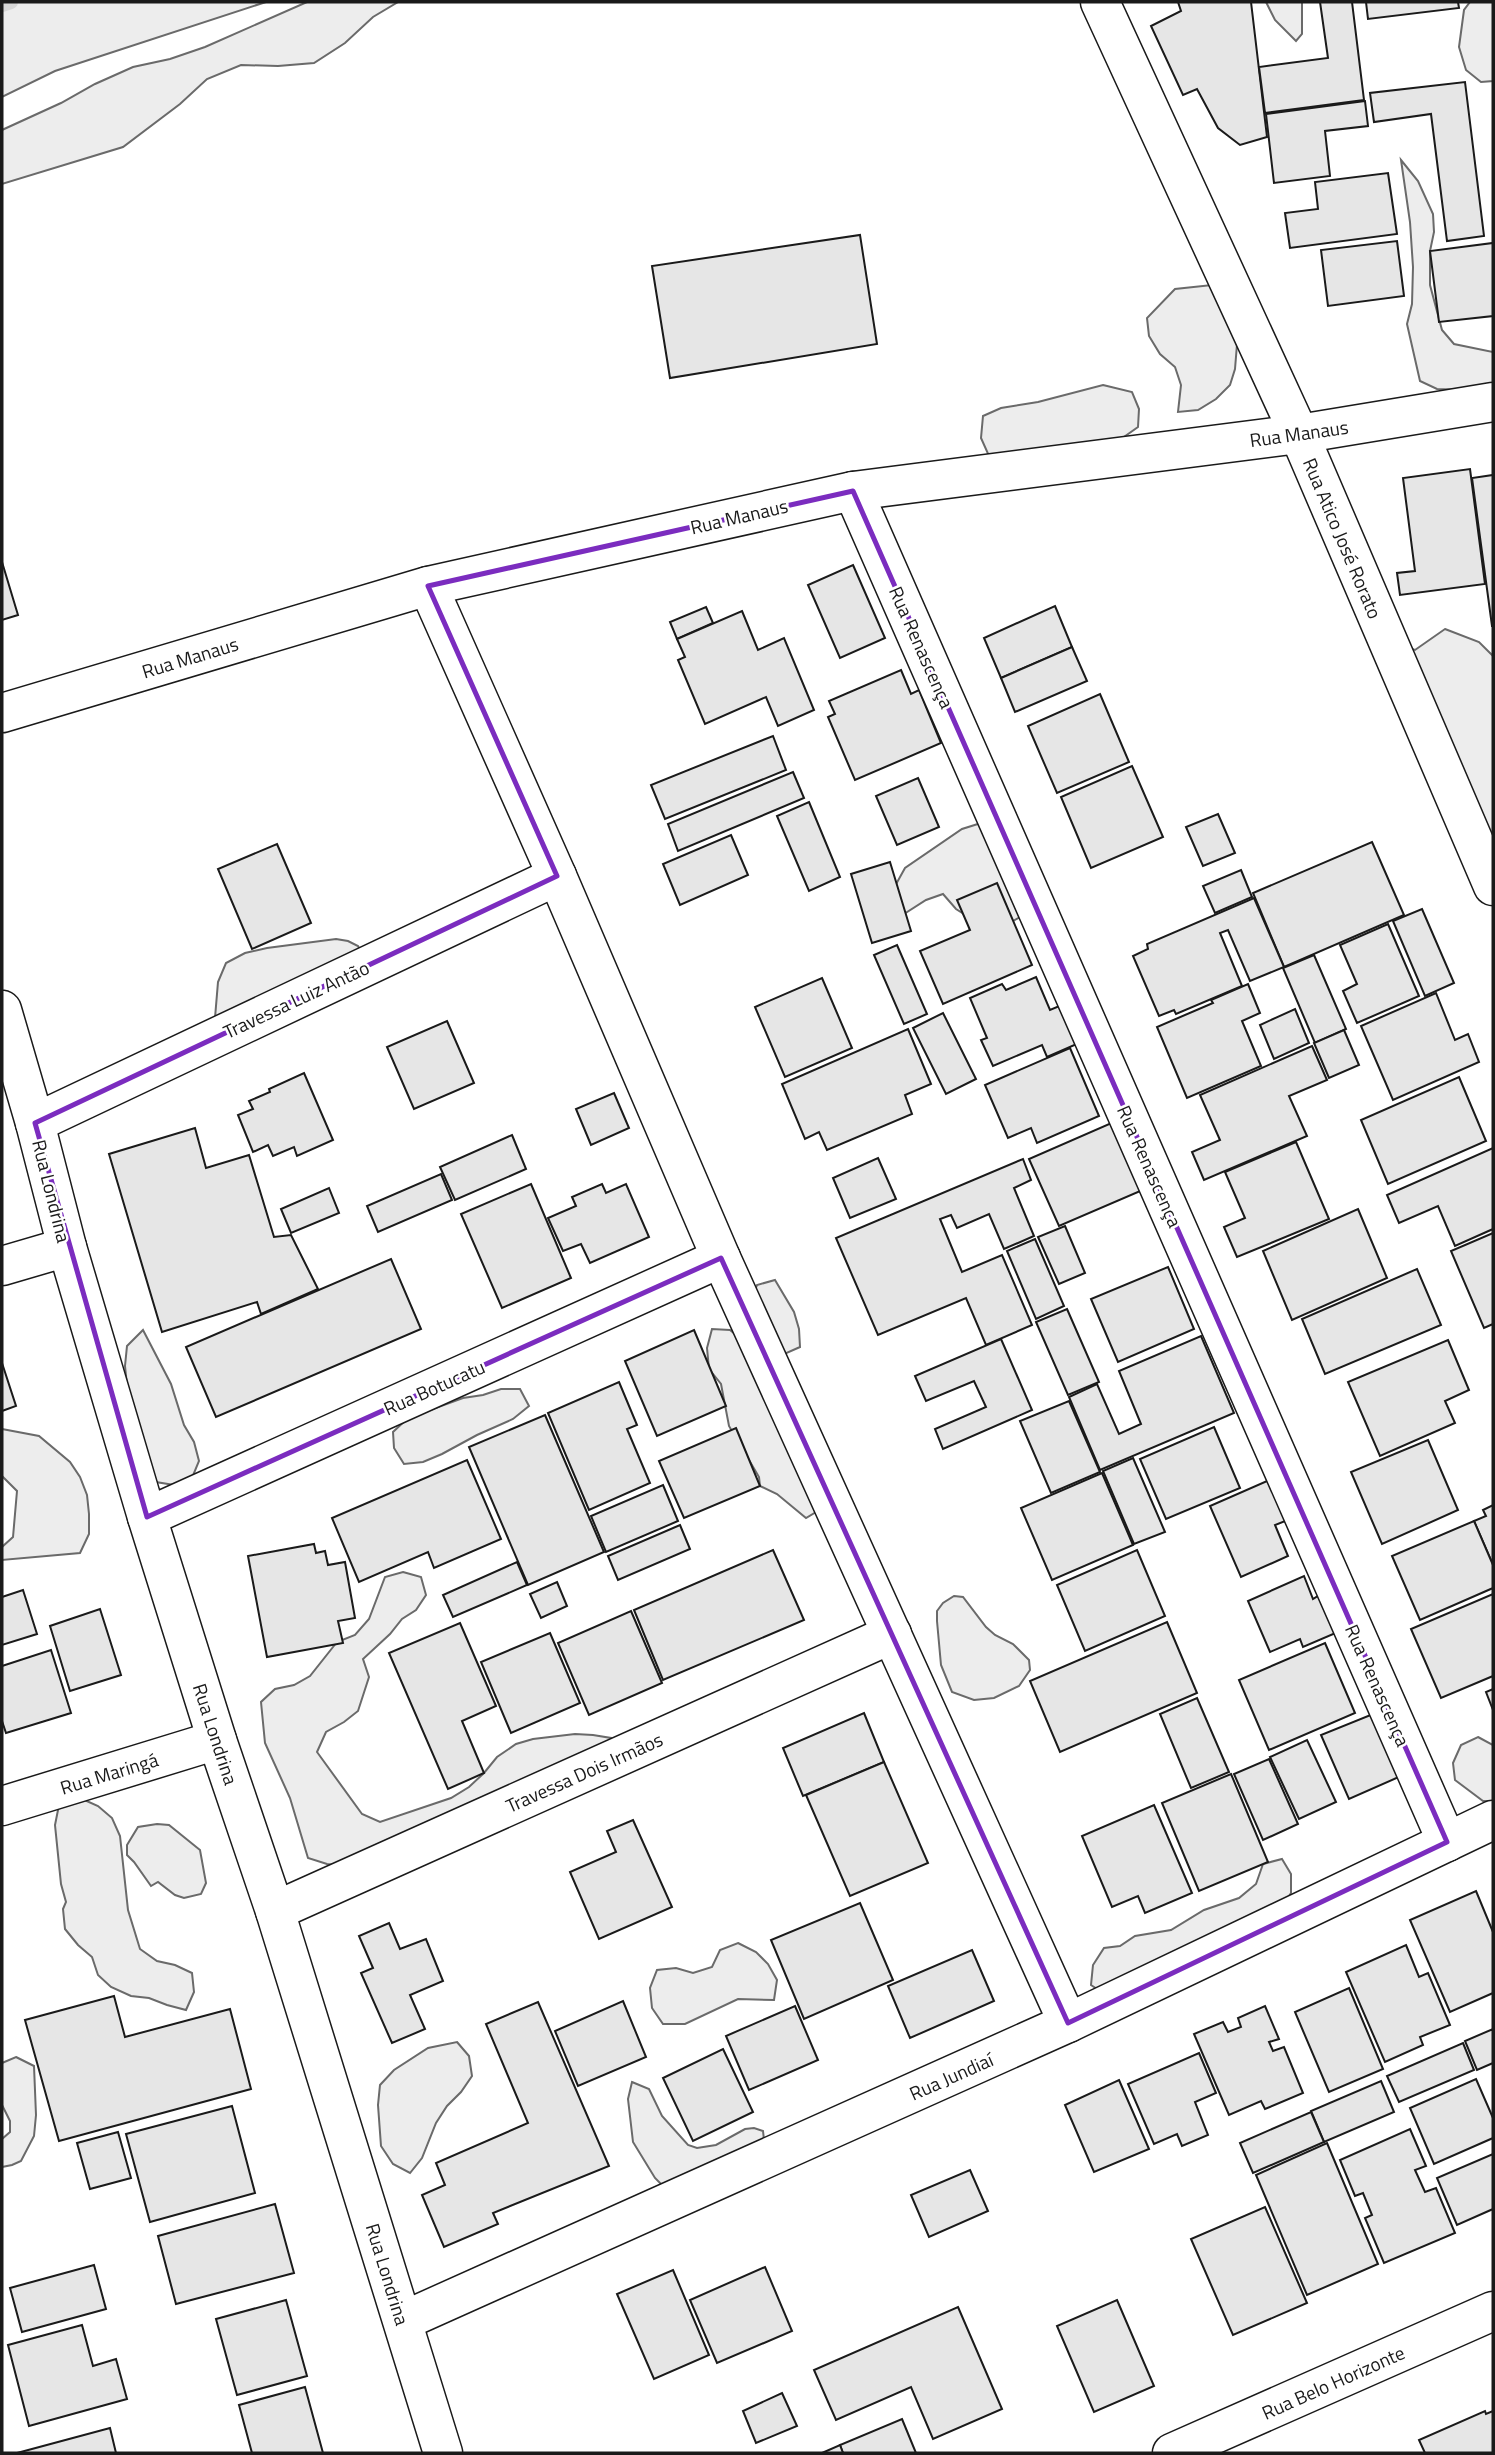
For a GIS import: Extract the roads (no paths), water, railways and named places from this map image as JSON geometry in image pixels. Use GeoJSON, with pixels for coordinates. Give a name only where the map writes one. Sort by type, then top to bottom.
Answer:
{"type":"FeatureCollection","features":[{"type":"Feature","properties":{"kind":"street","name":"Rua Atico José Rorato"},"geometry":{"type":"LineString","coordinates":[[1100,2],[1299,434],[1493,886]]}},
{"type":"Feature","properties":{"kind":"street","name":"Rua Manaus"},"geometry":{"type":"LineString","coordinates":[[2,713],[428,586],[853,491],[1299,434],[1493,402]]}},
{"type":"Feature","properties":{"kind":"street","name":"Rua Renascença"},"geometry":{"type":"LineString","coordinates":[[853,491],[1447,1842]]}},
{"type":"Feature","properties":{"kind":"street"},"geometry":{"type":"LineString","coordinates":[[428,586],[557,876],[721,1258],[1068,2023]]}},
{"type":"Feature","properties":{"kind":"street","name":"Travessa Luiz Antão"},"geometry":{"type":"LineString","coordinates":[[35,1123],[557,876]]}},
{"type":"Feature","properties":{"kind":"street","name":"Rua Londrina"},"geometry":{"type":"LineString","coordinates":[[2,1010],[67,1247],[147,1517],[217,1740],[275,1911],[443,2453]]}},
{"type":"Feature","properties":{"kind":"street"},"geometry":{"type":"LineString","coordinates":[[2,1266],[67,1247]]}},
{"type":"Feature","properties":{"kind":"street","name":"Rua Botucatu"},"geometry":{"type":"LineString","coordinates":[[147,1517],[721,1258]]}},
{"type":"Feature","properties":{"kind":"street","name":"Travessa Dois Irmãos"},"geometry":{"type":"LineString","coordinates":[[275,1911],[892,1634]]}},
{"type":"Feature","properties":{"kind":"street","name":"Rua Maringá"},"geometry":{"type":"LineString","coordinates":[[2,1806],[217,1740]]}},
{"type":"Feature","properties":{"kind":"street","name":"Rua Jundiaí"},"geometry":{"type":"LineString","coordinates":[[403,2321],[1068,2023],[1493,1820]]}},
{"type":"Feature","properties":{"kind":"street","name":"Rua Belo Horizonte"},"geometry":{"type":"LineString","coordinates":[[1172,2453],[1493,2311]]}},
{"type":"Feature","properties":{"kind":"waterway"},"geometry":{"type":"LineString","coordinates":[[2,5],[11,2]]}}]}
